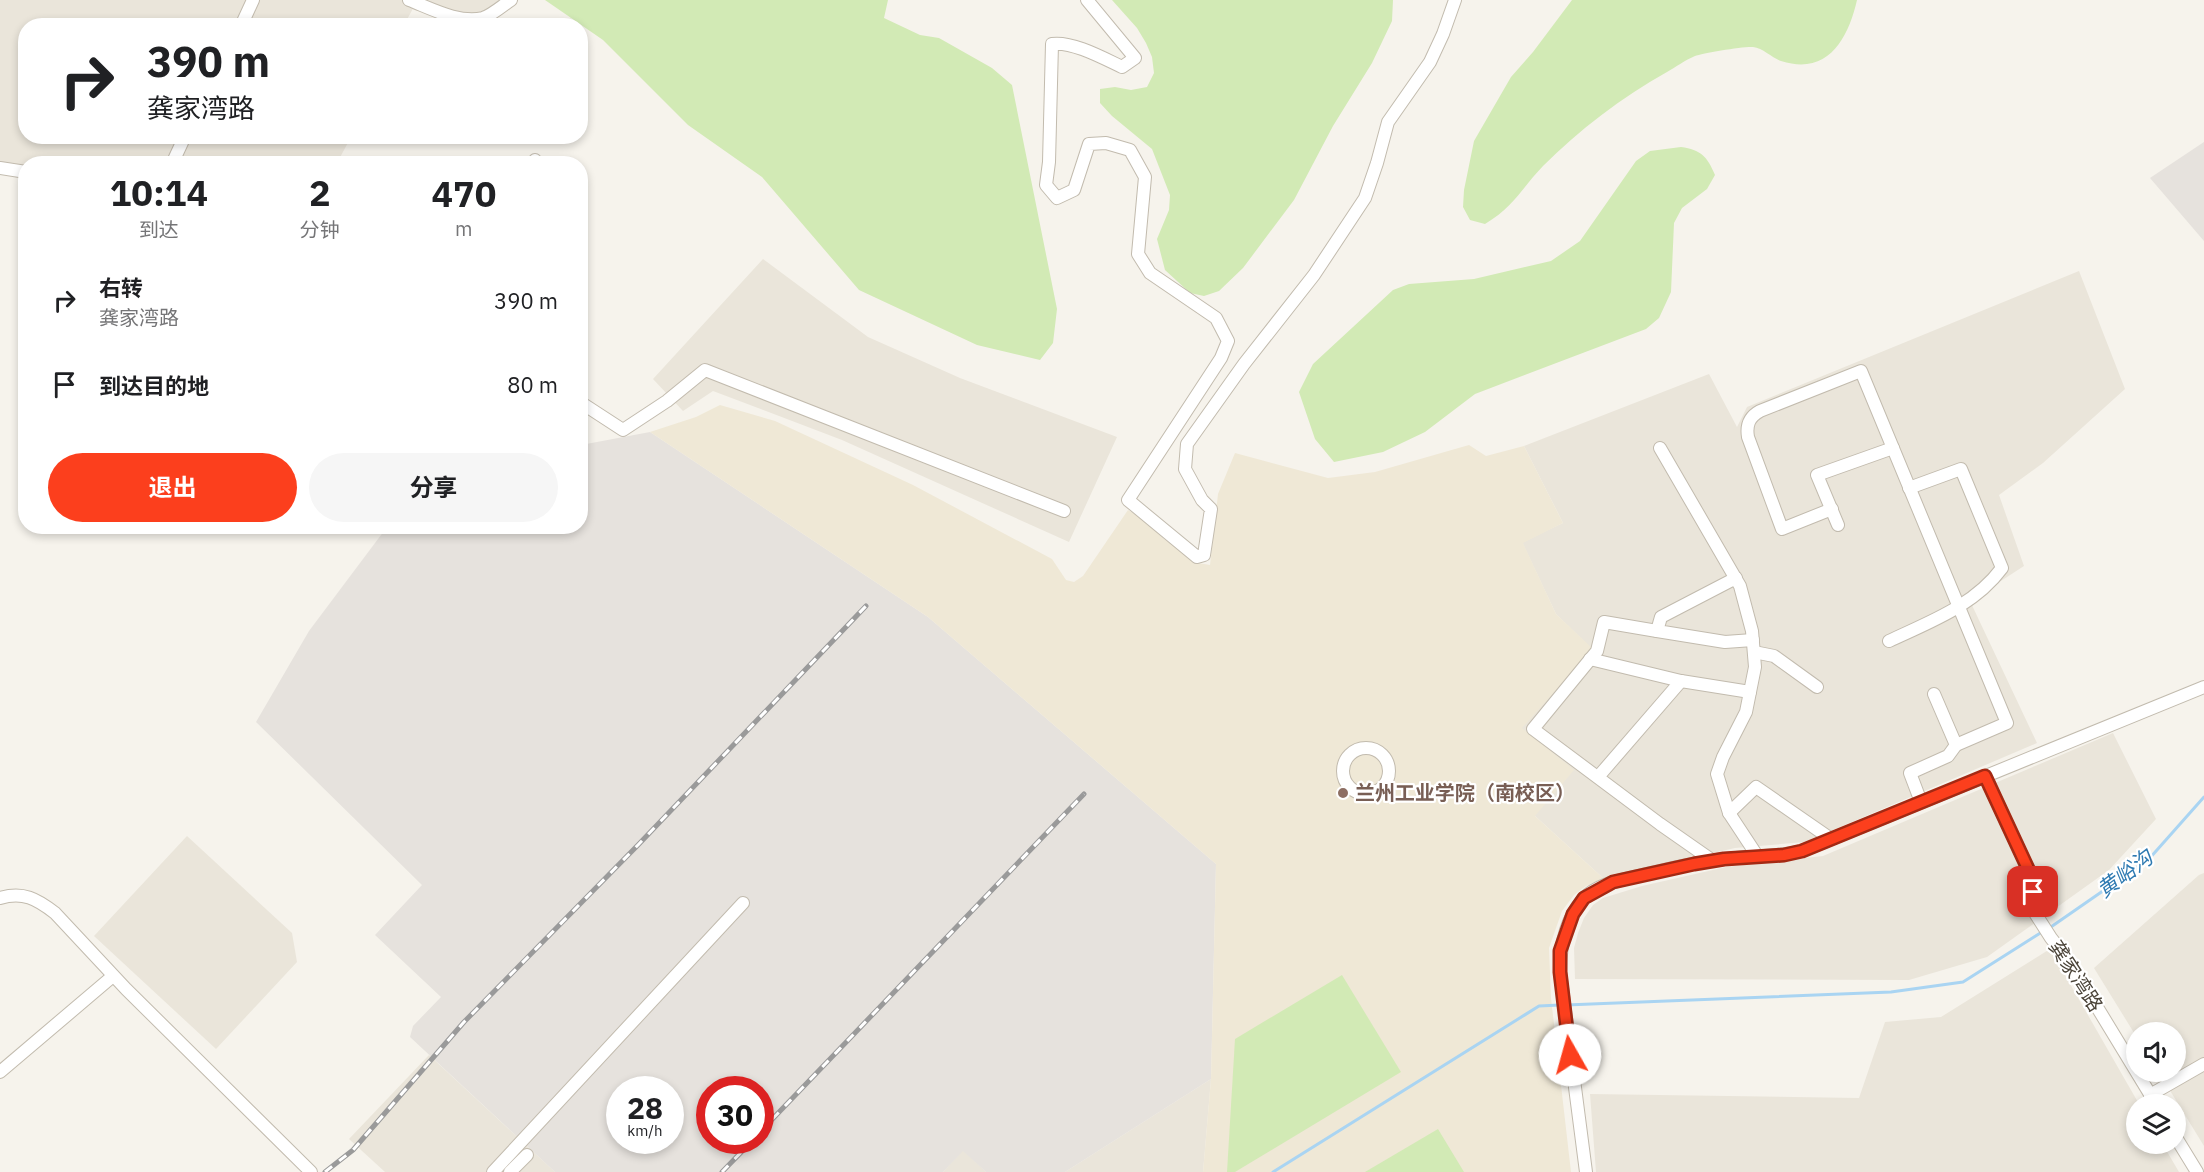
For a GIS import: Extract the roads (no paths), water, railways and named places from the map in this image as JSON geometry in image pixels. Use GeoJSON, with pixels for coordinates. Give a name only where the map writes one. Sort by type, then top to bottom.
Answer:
{"type":"FeatureCollection","features":[{"type":"Feature","properties":{"kind":"street"},"geometry":{"type":"LineString","coordinates":[[244,18],[252,0]]}},
{"type":"Feature","properties":{"kind":"street"},"geometry":{"type":"LineString","coordinates":[[409,0],[449,15],[467,18]]}},
{"type":"Feature","properties":{"kind":"street"},"geometry":{"type":"LineString","coordinates":[[479,18],[485,17],[511,0]]}},
{"type":"Feature","properties":{"kind":"street"},"geometry":{"type":"LineString","coordinates":[[1087,0],[1135,58],[1122,67],[1063,42],[1052,44],[1049,162],[1046,185],[1057,198],[1074,190],[1089,144],[1106,143],[1131,150],[1144,177],[1138,254],[1150,273],[1216,318],[1228,341],[1221,358],[1128,500],[1197,557],[1204,555],[1211,509],[1202,500],[1185,469],[1188,444],[1244,364],[1314,275],[1365,198],[1388,122],[1430,62],[1455,0]]}},
{"type":"Feature","properties":{"kind":"street"},"geometry":{"type":"LineString","coordinates":[[0,168],[18,171]]}},
{"type":"Feature","properties":{"kind":"street"},"geometry":{"type":"LineString","coordinates":[[588,407],[623,430],[667,401],[705,370],[1064,511]]}},
{"type":"Feature","properties":{"kind":"street"},"geometry":{"type":"LineString","coordinates":[[1832,509],[1782,529],[1748,437],[1748,425],[1754,414],[1861,371],[2007,723],[1956,745],[1948,756],[1910,773],[1921,802]]}},
{"type":"Feature","properties":{"kind":"street"},"geometry":{"type":"LineString","coordinates":[[1660,448],[1740,586],[1753,646],[1755,667],[1746,712],[1717,774],[1730,813],[1758,857]]}},
{"type":"Feature","properties":{"kind":"street"},"geometry":{"type":"LineString","coordinates":[[1838,525],[1817,475],[1893,448]]}},
{"type":"Feature","properties":{"kind":"street"},"geometry":{"type":"LineString","coordinates":[[1889,641],[1959,608],[1991,582],[2002,568],[1961,469],[1909,488]]}},
{"type":"Feature","properties":{"kind":"street"},"geometry":{"type":"LineString","coordinates":[[1657,631],[1661,617],[1736,578]]}},
{"type":"Feature","properties":{"kind":"street"},"geometry":{"type":"LineString","coordinates":[[1713,861],[1533,729],[1597,651],[1604,622],[1753,646],[1774,657],[1816,687]]}},
{"type":"Feature","properties":{"kind":"street"},"geometry":{"type":"LineString","coordinates":[[1590,659],[1681,681],[1750,692]]}},
{"type":"Feature","properties":{"kind":"street"},"geometry":{"type":"LineString","coordinates":[[1598,777],[1681,681]]}},
{"type":"Feature","properties":{"kind":"street"},"geometry":{"type":"LineString","coordinates":[[1586,1172],[1562,991],[1560,951],[1573,914],[1584,898],[1613,882],[1713,861],[1802,851],[2204,687]]}},
{"type":"Feature","properties":{"kind":"street"},"geometry":{"type":"LineString","coordinates":[[1934,694],[1956,745]]}},
{"type":"Feature","properties":{"kind":"street","name":"龚家湾路"},"geometry":{"type":"LineString","coordinates":[[1985,776],[2030,873],[2035,913],[2068,961],[2149,1094]]}},
{"type":"Feature","properties":{"kind":"street"},"geometry":{"type":"LineString","coordinates":[[1730,813],[1756,787],[1831,839]]}},
{"type":"Feature","properties":{"kind":"street"},"geometry":{"type":"LineString","coordinates":[[0,898],[17,894],[26,895],[44,904],[55,913],[113,975],[311,1172]]}},
{"type":"Feature","properties":{"kind":"street"},"geometry":{"type":"LineString","coordinates":[[493,1172],[742,903]]}},
{"type":"Feature","properties":{"kind":"street"},"geometry":{"type":"LineString","coordinates":[[0,1072],[113,975]]}},
{"type":"Feature","properties":{"kind":"street"},"geometry":{"type":"LineString","coordinates":[[2162,1094],[2204,1064]]}},
{"type":"Feature","properties":{"kind":"street"},"geometry":{"type":"LineString","coordinates":[[2186,1154],[2197,1172]]}},
{"type":"Feature","properties":{"kind":"street"},"geometry":{"type":"LineString","coordinates":[[510,1172],[527,1155]]}},
{"type":"Feature","properties":{"kind":"waterway","name":"黄峪沟"},"geometry":{"type":"LineString","coordinates":[[2048,929],[2149,859],[2204,797]]}},
{"type":"Feature","properties":{"kind":"waterway"},"geometry":{"type":"LineString","coordinates":[[1566,1005],[1891,992],[1963,982],[2042,932]]}},
{"type":"Feature","properties":{"kind":"waterway"},"geometry":{"type":"LineString","coordinates":[[1273,1172],[1539,1006],[1560,1005]]}},
{"type":"Feature","properties":{"kind":"railway"},"geometry":{"type":"LineString","coordinates":[[325,1172],[353,1150],[464,1022],[638,845],[866,606]]}},
{"type":"Feature","properties":{"kind":"railway"},"geometry":{"type":"LineString","coordinates":[[774,1117],[1084,794]]}},
{"type":"Feature","properties":{"kind":"railway"},"geometry":{"type":"LineString","coordinates":[[722,1172],[739,1154]]}},
{"type":"Feature","properties":{"kind":"place","name":"兰州工业学院（南校区）"},"geometry":{"type":"Point","coordinates":[1343,793]}}]}
